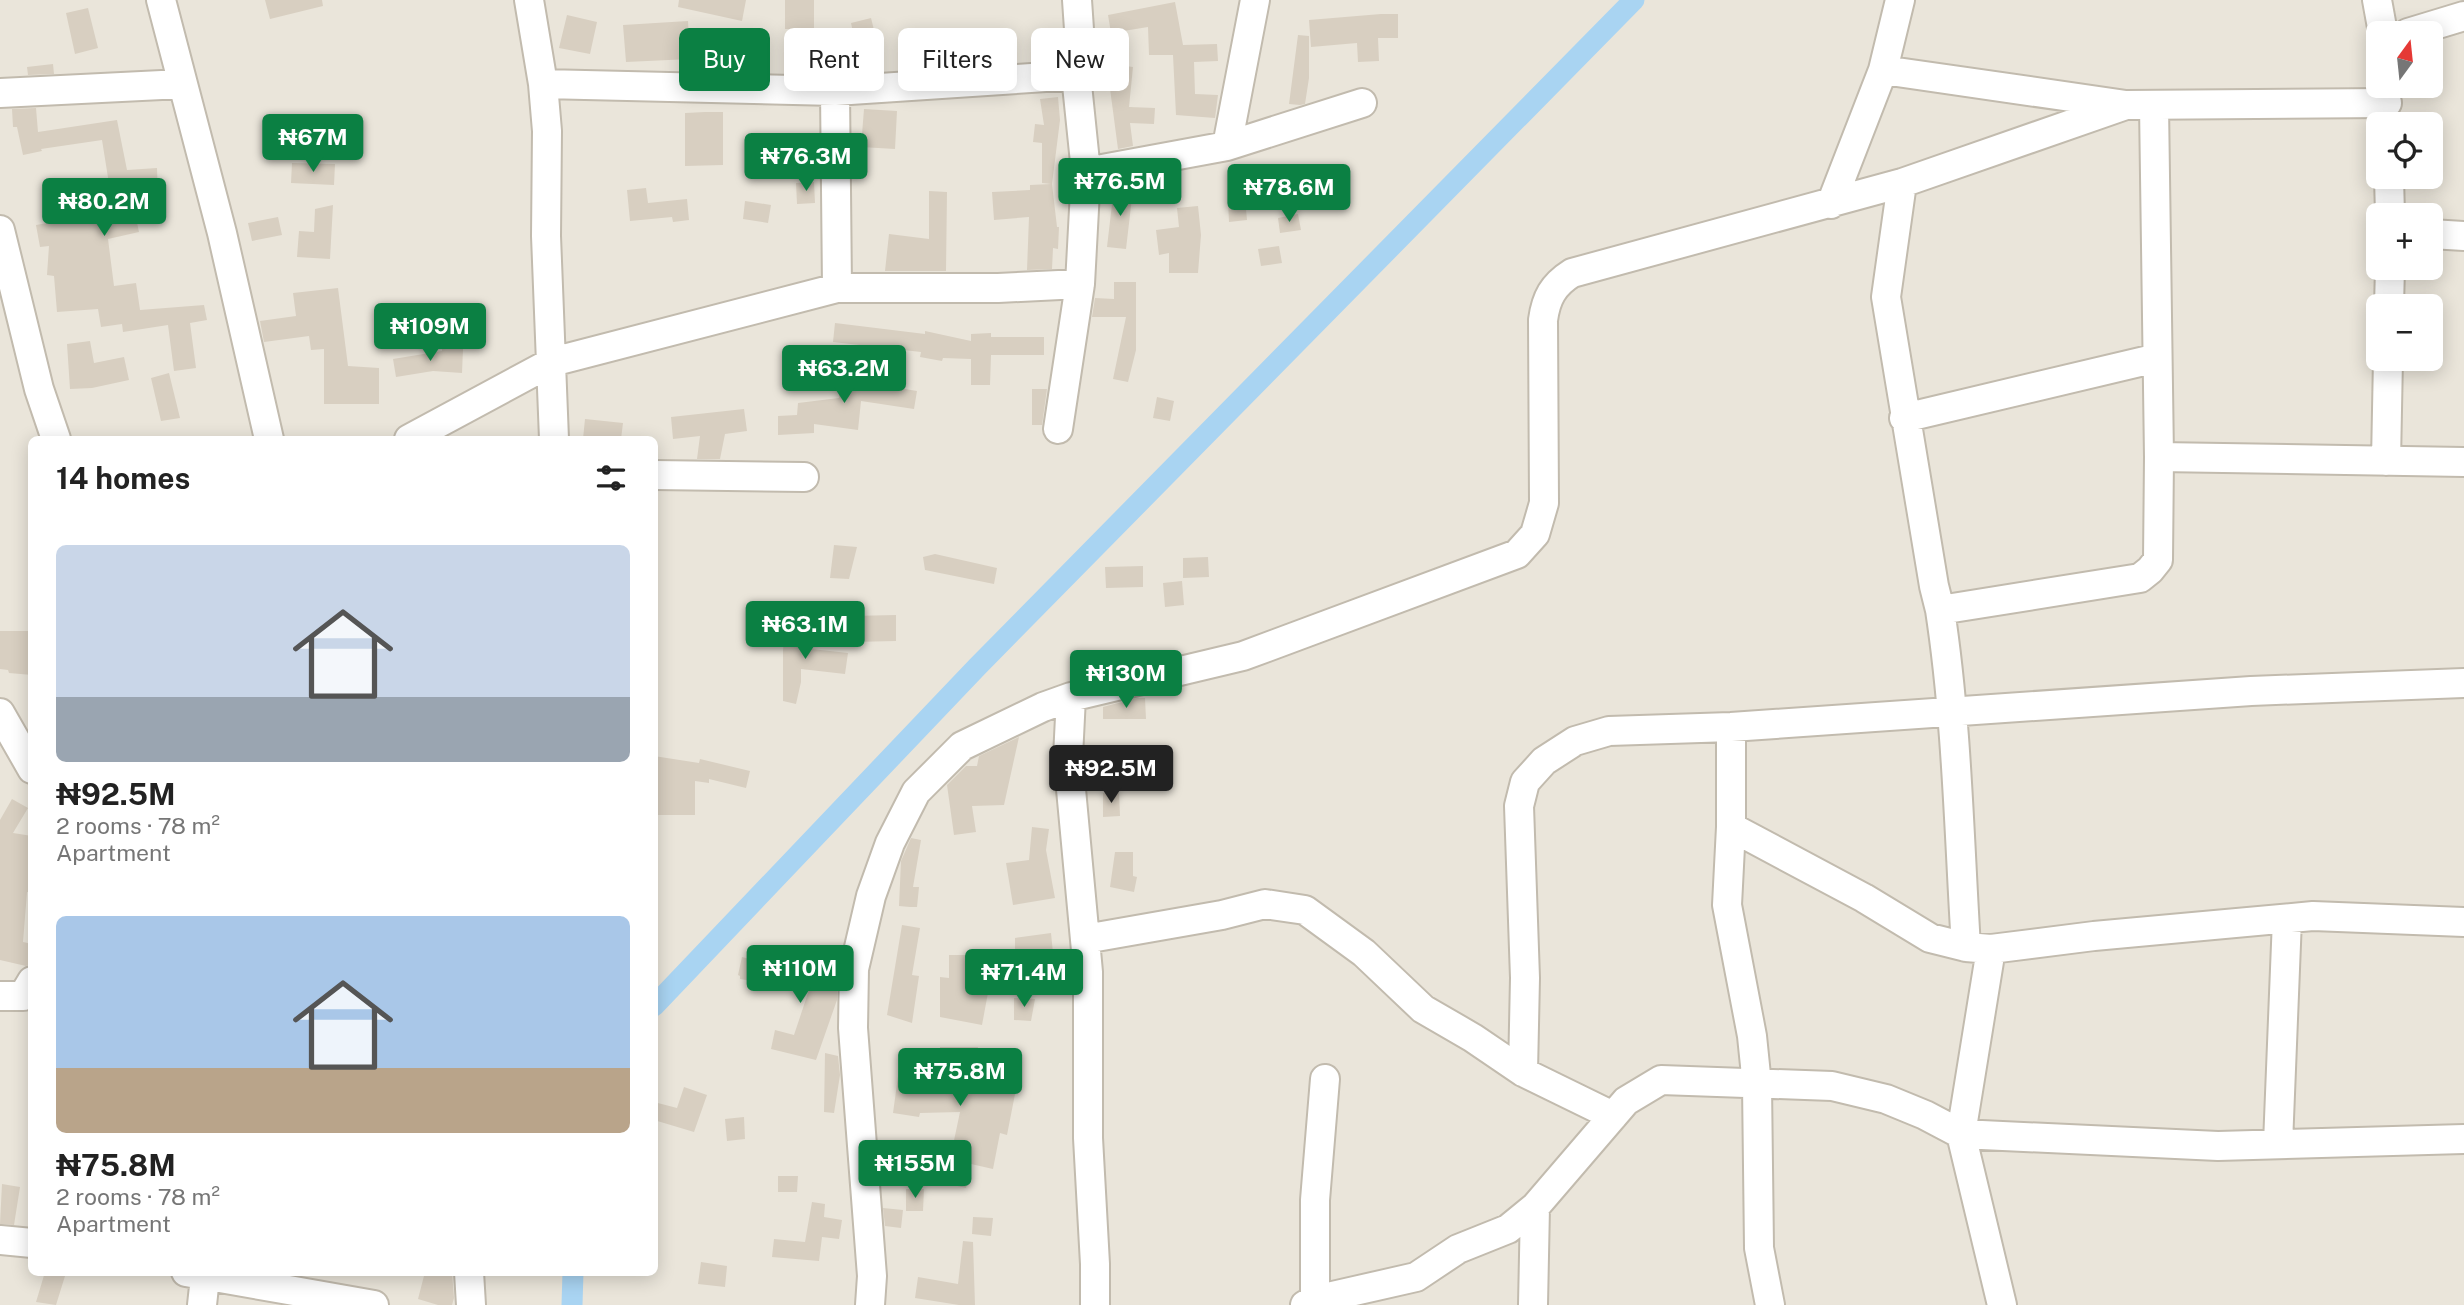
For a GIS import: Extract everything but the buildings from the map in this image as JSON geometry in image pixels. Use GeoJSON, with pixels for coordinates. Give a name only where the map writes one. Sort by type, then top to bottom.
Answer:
{"type":"FeatureCollection","features":[{"type":"Feature","properties":{"kind":"street"},"geometry":{"type":"LineString","coordinates":[[161,0],[222,233],[268,436]]}},
{"type":"Feature","properties":{"kind":"street"},"geometry":{"type":"LineString","coordinates":[[529,0],[543,84],[547,131],[546,236],[554,436]]}},
{"type":"Feature","properties":{"kind":"street"},"geometry":{"type":"LineString","coordinates":[[1077,0],[1079,28]]}},
{"type":"Feature","properties":{"kind":"street"},"geometry":{"type":"LineString","coordinates":[[1227,146],[1255,0]]}},
{"type":"Feature","properties":{"kind":"street"},"geometry":{"type":"LineString","coordinates":[[1831,204],[1883,70],[1900,0]]}},
{"type":"Feature","properties":{"kind":"street"},"geometry":{"type":"LineString","coordinates":[[2377,0],[2381,21]]}},
{"type":"Feature","properties":{"kind":"street"},"geometry":{"type":"LineString","coordinates":[[2443,22],[2464,16]]}},
{"type":"Feature","properties":{"kind":"street"},"geometry":{"type":"LineString","coordinates":[[1883,70],[2140,105],[2387,104]]}},
{"type":"Feature","properties":{"kind":"street"},"geometry":{"type":"LineString","coordinates":[[884,88],[1031,78]]}},
{"type":"Feature","properties":{"kind":"street"},"geometry":{"type":"LineString","coordinates":[[0,93],[182,84]]}},
{"type":"Feature","properties":{"kind":"street"},"geometry":{"type":"LineString","coordinates":[[543,84],[784,90]]}},
{"type":"Feature","properties":{"kind":"street"},"geometry":{"type":"LineString","coordinates":[[835,91],[837,288]]}},
{"type":"Feature","properties":{"kind":"street"},"geometry":{"type":"LineString","coordinates":[[1058,429],[1080,284],[1086,172],[1078,91]]}},
{"type":"Feature","properties":{"kind":"street"},"geometry":{"type":"LineString","coordinates":[[1086,172],[1227,146],[1362,103]]}},
{"type":"Feature","properties":{"kind":"street"},"geometry":{"type":"LineString","coordinates":[[870,1305],[872,1276],[853,1016],[854,969],[871,896],[890,843],[916,792],[962,746],[1043,707],[1071,697],[1243,656],[1517,554],[1535,534],[1544,503],[1543,320],[1546,299],[1559,281],[1572,273],[1902,183],[2140,105]]}},
{"type":"Feature","properties":{"kind":"street"},"geometry":{"type":"LineString","coordinates":[[1940,610],[2140,578],[2158,560],[2157,358],[2140,105]]}},
{"type":"Feature","properties":{"kind":"street"},"geometry":{"type":"LineString","coordinates":[[1902,183],[1886,297],[1904,418],[1948,663],[1979,948],[1961,1134],[2002,1305]]}},
{"type":"Feature","properties":{"kind":"street"},"geometry":{"type":"LineString","coordinates":[[0,230],[39,389],[55,436]]}},
{"type":"Feature","properties":{"kind":"street"},"geometry":{"type":"LineString","coordinates":[[2443,235],[2464,236]]}},
{"type":"Feature","properties":{"kind":"street"},"geometry":{"type":"LineString","coordinates":[[417,436],[552,362],[837,288],[998,288],[1080,284]]}},
{"type":"Feature","properties":{"kind":"street"},"geometry":{"type":"LineString","coordinates":[[1904,418],[2157,358]]}},
{"type":"Feature","properties":{"kind":"street"},"geometry":{"type":"LineString","coordinates":[[2386,461],[2388,371]]}},
{"type":"Feature","properties":{"kind":"street"},"geometry":{"type":"LineString","coordinates":[[2159,457],[2464,462]]}},
{"type":"Feature","properties":{"kind":"street"},"geometry":{"type":"LineString","coordinates":[[658,475],[804,477]]}},
{"type":"Feature","properties":{"kind":"street"},"geometry":{"type":"LineString","coordinates":[[1523,1072],[1525,978],[1518,806],[1525,782],[1544,761],[1575,741],[1609,732],[1731,727],[2251,691],[2464,682]]}},
{"type":"Feature","properties":{"kind":"street"},"geometry":{"type":"LineString","coordinates":[[1071,697],[1068,757],[1088,972],[1088,1138],[1095,1305]]}},
{"type":"Feature","properties":{"kind":"street"},"geometry":{"type":"LineString","coordinates":[[0,713],[28,762]]}},
{"type":"Feature","properties":{"kind":"street"},"geometry":{"type":"LineString","coordinates":[[1731,727],[1731,827],[1727,905],[1752,1036],[1757,1084],[1759,1248],[1770,1305]]}},
{"type":"Feature","properties":{"kind":"street"},"geometry":{"type":"LineString","coordinates":[[1731,827],[1864,898],[1930,938],[1979,948],[2313,916],[2464,922]]}},
{"type":"Feature","properties":{"kind":"street"},"geometry":{"type":"LineString","coordinates":[[1085,939],[1222,915],[1265,904],[1305,911],[1364,953],[1423,1009],[1473,1038],[1523,1072],[1613,1116]]}},
{"type":"Feature","properties":{"kind":"street"},"geometry":{"type":"LineString","coordinates":[[2278,1144],[2287,919]]}},
{"type":"Feature","properties":{"kind":"street"},"geometry":{"type":"LineString","coordinates":[[0,996],[23,996],[28,988]]}},
{"type":"Feature","properties":{"kind":"street"},"geometry":{"type":"LineString","coordinates":[[1325,1079],[1310,1303],[1416,1277],[1458,1249],[1508,1229],[1535,1207],[1626,1101],[1661,1080],[1832,1086],[1886,1099],[1961,1134],[2218,1146],[2464,1139]]}},
{"type":"Feature","properties":{"kind":"street"},"geometry":{"type":"LineString","coordinates":[[1533,1305],[1535,1207]]}},
{"type":"Feature","properties":{"kind":"street"},"geometry":{"type":"LineString","coordinates":[[0,1240],[28,1243]]}},
{"type":"Feature","properties":{"kind":"street"},"geometry":{"type":"LineString","coordinates":[[196,1276],[202,1305]]}},
{"type":"Feature","properties":{"kind":"street"},"geometry":{"type":"LineString","coordinates":[[207,1276],[374,1305]]}},
{"type":"Feature","properties":{"kind":"street"},"geometry":{"type":"LineString","coordinates":[[468,1276],[471,1305]]}},
{"type":"Feature","properties":{"kind":"shaded area"},"geometry":{"type":"Polygon","coordinates":[[[0,0],[2464,0],[2464,1305],[0,1305],[0,0]]]}},
{"type":"Feature","properties":{"kind":"waterway"},"geometry":{"type":"LineString","coordinates":[[658,1002],[977,667],[1634,0]]}},
{"type":"Feature","properties":{"kind":"waterway"},"geometry":{"type":"LineString","coordinates":[[572,1305],[573,1276]]}}]}
